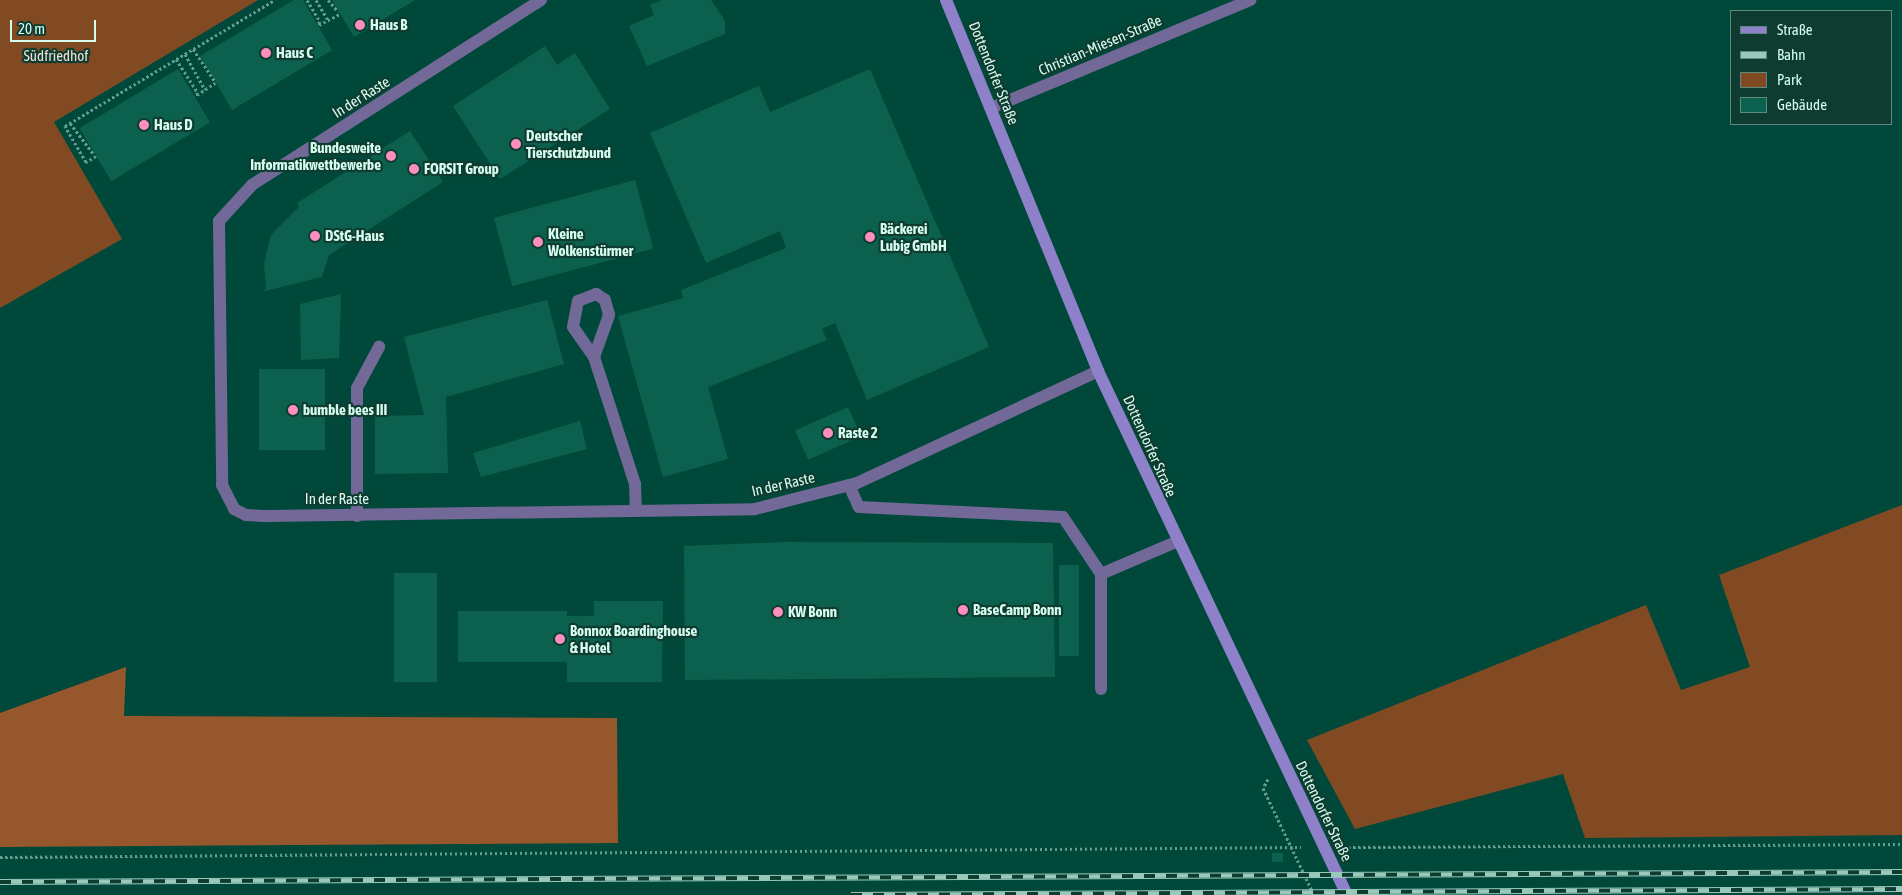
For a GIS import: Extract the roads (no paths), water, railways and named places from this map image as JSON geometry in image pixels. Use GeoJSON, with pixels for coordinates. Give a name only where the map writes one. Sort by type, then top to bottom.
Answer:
{"type":"FeatureCollection","features":[{"type":"Feature","properties":{"kind":"main road","name":"Dottendorfer Straße"},"geometry":{"type":"LineString","coordinates":[[946,0],[1098,370],[1176,542],[1347,895]]}},
{"type":"Feature","properties":{"kind":"street","name":"In der Raste"},"geometry":{"type":"LineString","coordinates":[[541,0],[252,185],[219,221],[226,498],[246,515],[357,516],[755,509],[849,485],[1098,370]]}},
{"type":"Feature","properties":{"kind":"street","name":"Christian-Miesen-Straße"},"geometry":{"type":"LineString","coordinates":[[991,108],[1250,0]]}},
{"type":"Feature","properties":{"kind":"street"},"geometry":{"type":"LineString","coordinates":[[357,516],[357,388],[379,347]]}},
{"type":"Feature","properties":{"kind":"street"},"geometry":{"type":"LineString","coordinates":[[594,357],[635,484],[636,511]]}},
{"type":"Feature","properties":{"kind":"street"},"geometry":{"type":"LineString","coordinates":[[849,485],[859,507],[1063,517],[1101,574],[1101,689]]}},
{"type":"Feature","properties":{"kind":"street"},"geometry":{"type":"LineString","coordinates":[[1101,574],[1176,542]]}},
{"type":"Feature","properties":{"kind":"railway"},"geometry":{"type":"LineString","coordinates":[[0,882],[1902,872]]}},
{"type":"Feature","properties":{"kind":"railway"},"geometry":{"type":"LineString","coordinates":[[851,895],[1902,889]]}},
{"type":"Feature","properties":{"kind":"place","name":"Haus B"},"geometry":{"type":"Point","coordinates":[360,25]}},
{"type":"Feature","properties":{"kind":"place","name":"Haus C"},"geometry":{"type":"Point","coordinates":[266,53]}},
{"type":"Feature","properties":{"kind":"place","name":"Haus D"},"geometry":{"type":"Point","coordinates":[144,125]}},
{"type":"Feature","properties":{"kind":"place","name":"Deutscher Tierschutzbund"},"geometry":{"type":"Point","coordinates":[516,144]}},
{"type":"Feature","properties":{"kind":"place","name":"Bundesweite Informatikwettbewerbe"},"geometry":{"type":"Point","coordinates":[391,156]}},
{"type":"Feature","properties":{"kind":"place","name":"FORSIT Group"},"geometry":{"type":"Point","coordinates":[414,169]}},
{"type":"Feature","properties":{"kind":"place","name":"DStG-Haus"},"geometry":{"type":"Point","coordinates":[315,236]}},
{"type":"Feature","properties":{"kind":"place","name":"Bäckerei Lubig GmbH"},"geometry":{"type":"Point","coordinates":[870,237]}},
{"type":"Feature","properties":{"kind":"place","name":"Kleine Wolkenstürmer"},"geometry":{"type":"Point","coordinates":[538,242]}},
{"type":"Feature","properties":{"kind":"place","name":"bumble bees III"},"geometry":{"type":"Point","coordinates":[293,410]}},
{"type":"Feature","properties":{"kind":"place","name":"Raste 2"},"geometry":{"type":"Point","coordinates":[828,433]}},
{"type":"Feature","properties":{"kind":"place","name":"BaseCamp Bonn"},"geometry":{"type":"Point","coordinates":[963,610]}},
{"type":"Feature","properties":{"kind":"place","name":"KW Bonn"},"geometry":{"type":"Point","coordinates":[778,612]}},
{"type":"Feature","properties":{"kind":"place","name":"Bonnox Boardinghouse & Hotel"},"geometry":{"type":"Point","coordinates":[560,639]}},
{"type":"Feature","properties":{"kind":"park label","name":"Südfriedhof"},"geometry":{"type":"Point","coordinates":[56,56]}}]}
